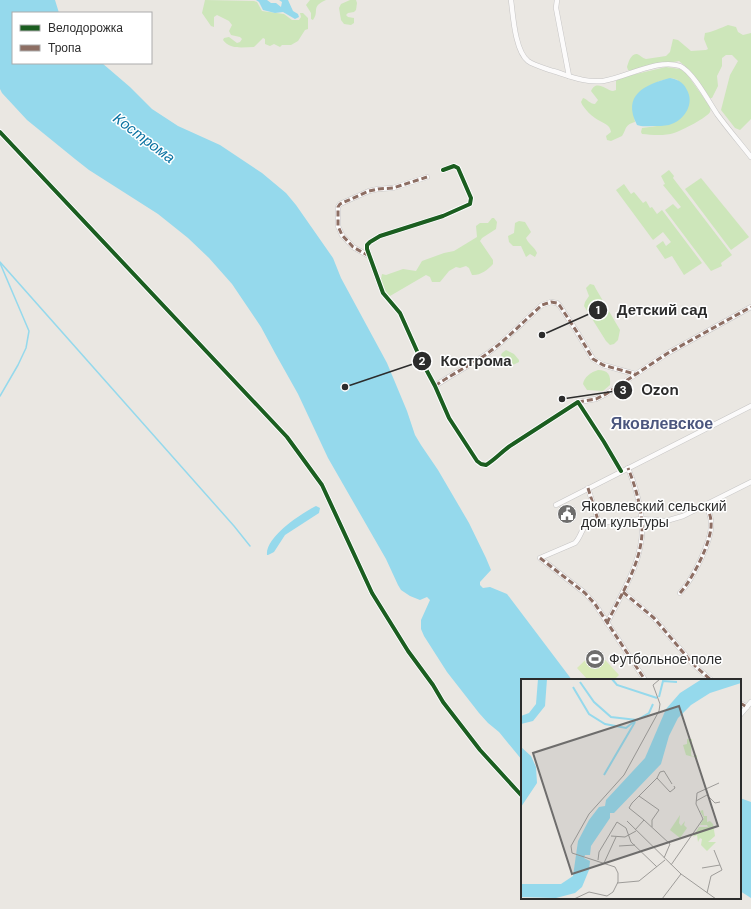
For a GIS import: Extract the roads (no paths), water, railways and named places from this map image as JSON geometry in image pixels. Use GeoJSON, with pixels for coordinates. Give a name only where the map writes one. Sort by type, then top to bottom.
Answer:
{"type":"FeatureCollection","features":[{"type":"Feature","properties":{"kind":"street"},"geometry":{"type":"LineString","coordinates":[[511,0],[519,46],[526,59],[540,67],[568,76],[586,81],[598,82],[659,65],[682,67],[688,72],[716,113],[751,157]]}},
{"type":"Feature","properties":{"kind":"street"},"geometry":{"type":"LineString","coordinates":[[557,0],[556,8],[568,76]]}},
{"type":"Feature","properties":{"kind":"street"},"geometry":{"type":"LineString","coordinates":[[0,132],[287,437],[322,485],[372,593],[408,651],[433,685],[443,702],[480,750],[521,795]]}},
{"type":"Feature","properties":{"kind":"street"},"geometry":{"type":"LineString","coordinates":[[443,170],[454,166],[458,168],[471,198],[470,204],[443,216],[380,236],[370,242],[367,245],[367,249],[383,292],[387,299],[400,313],[421,360],[455,428],[474,457],[483,465],[495,460],[509,446],[578,402],[596,399],[606,394],[668,353],[751,307]]}},
{"type":"Feature","properties":{"kind":"street"},"geometry":{"type":"LineString","coordinates":[[369,256],[348,243],[338,230],[338,207],[340,204],[354,196],[369,191],[393,188],[427,177]]}},
{"type":"Feature","properties":{"kind":"street"},"geometry":{"type":"LineString","coordinates":[[435,386],[452,373],[487,354],[542,305],[551,302],[557,303],[560,306],[593,359],[603,365],[635,374]]}},
{"type":"Feature","properties":{"kind":"street"},"geometry":{"type":"LineString","coordinates":[[578,402],[621,471]]}},
{"type":"Feature","properties":{"kind":"street"},"geometry":{"type":"LineString","coordinates":[[556,505],[751,406]]}},
{"type":"Feature","properties":{"kind":"street"},"geometry":{"type":"LineString","coordinates":[[607,623],[623,592],[638,555],[642,525],[637,496],[628,468]]}},
{"type":"Feature","properties":{"kind":"street"},"geometry":{"type":"LineString","coordinates":[[644,679],[585,593],[540,558],[578,541],[586,523],[592,519],[606,522],[641,519],[666,521],[683,516],[751,482]]}},
{"type":"Feature","properties":{"kind":"street"},"geometry":{"type":"LineString","coordinates":[[588,488],[598,520]]}},
{"type":"Feature","properties":{"kind":"street"},"geometry":{"type":"LineString","coordinates":[[680,593],[695,572],[708,540],[711,522],[706,504]]}},
{"type":"Feature","properties":{"kind":"street"},"geometry":{"type":"LineString","coordinates":[[623,592],[654,618],[692,664],[710,679]]}},
{"type":"Feature","properties":{"kind":"street"},"geometry":{"type":"LineString","coordinates":[[741,714],[751,702]]}},
{"type":"Feature","properties":{"kind":"street"},"geometry":{"type":"LineString","coordinates":[[741,704],[747,707]]}},
{"type":"Feature","properties":{"kind":"water","name":"Кострома"},"geometry":{"type":"Polygon","coordinates":[[[0,0],[55,0],[59,12],[12,12],[12,64],[103,64],[130,87],[152,109],[178,126],[220,145],[262,173],[286,193],[296,205],[333,258],[341,278],[387,363],[407,411],[415,435],[438,470],[469,523],[486,558],[491,570],[480,582],[480,585],[483,588],[490,587],[507,594],[571,679],[521,679],[521,759],[499,732],[479,713],[447,672],[424,636],[421,629],[421,620],[430,600],[427,597],[420,600],[401,590],[386,559],[328,458],[298,394],[261,327],[232,284],[209,258],[188,238],[158,214],[89,170],[27,120],[0,89],[0,0]]]}},
{"type":"Feature","properties":{"kind":"water"},"geometry":{"type":"Polygon","coordinates":[[[256,0],[267,0],[271,3],[276,3],[281,7],[282,2],[279,0],[288,0],[293,11],[298,14],[299,17],[295,19],[283,12],[275,13],[263,10],[259,2],[256,0]]]}},
{"type":"Feature","properties":{"kind":"water"},"geometry":{"type":"Polygon","coordinates":[[[670,78],[681,82],[688,92],[690,102],[686,112],[679,120],[669,125],[637,125],[633,115],[632,106],[638,93],[652,84],[670,78]]]}},
{"type":"Feature","properties":{"kind":"water"},"geometry":{"type":"Polygon","coordinates":[[[316,506],[320,508],[319,513],[285,535],[274,552],[267,555],[268,548],[278,533],[302,514],[316,506]]]}},
{"type":"Feature","properties":{"kind":"water"},"geometry":{"type":"Polygon","coordinates":[[[741,798],[751,802],[751,898],[741,892],[741,798]]]}},
{"type":"Feature","properties":{"kind":"waterway"},"geometry":{"type":"LineString","coordinates":[[0,262],[234,526],[250,546]]}},
{"type":"Feature","properties":{"kind":"waterway"},"geometry":{"type":"LineString","coordinates":[[0,263],[29,331],[26,348],[0,396]]}},
{"type":"Feature","properties":{"kind":"place","name":"Детский сад"},"geometry":{"type":"Point","coordinates":[542,335]}},
{"type":"Feature","properties":{"kind":"place","name":"Кострома"},"geometry":{"type":"Point","coordinates":[345,387]}},
{"type":"Feature","properties":{"kind":"place","name":"Ozon"},"geometry":{"type":"Point","coordinates":[562,399]}},
{"type":"Feature","properties":{"kind":"place","name":"Яковлевский сельский дом культуры"},"geometry":{"type":"Point","coordinates":[567,514]}},
{"type":"Feature","properties":{"kind":"place","name":"Футбольное поле"},"geometry":{"type":"Point","coordinates":[595,659]}},
{"type":"Feature","properties":{"kind":"district","name":"Яковлевское"},"geometry":{"type":"Point","coordinates":[662,423]}}]}
